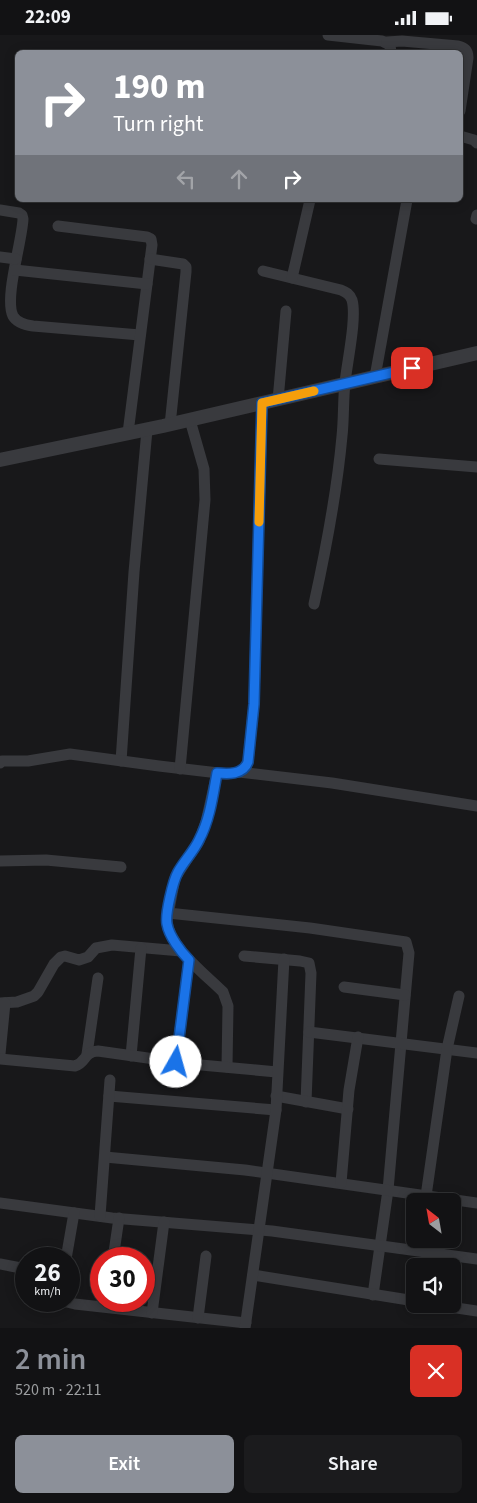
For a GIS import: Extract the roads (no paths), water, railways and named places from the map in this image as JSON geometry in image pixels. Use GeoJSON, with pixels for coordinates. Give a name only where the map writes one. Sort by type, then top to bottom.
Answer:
{"type":"FeatureCollection","features":[{"type":"Feature","properties":{"kind":"street"},"geometry":{"type":"LineString","coordinates":[[328,35],[376,40],[389,47],[402,41],[465,48],[468,58],[463,91]]}},
{"type":"Feature","properties":{"kind":"street"},"geometry":{"type":"LineString","coordinates":[[463,137],[474,140],[477,143]]}},
{"type":"Feature","properties":{"kind":"street"},"geometry":{"type":"LineString","coordinates":[[292,278],[310,202]]}},
{"type":"Feature","properties":{"kind":"street"},"geometry":{"type":"LineString","coordinates":[[375,377],[407,202]]}},
{"type":"Feature","properties":{"kind":"street"},"geometry":{"type":"LineString","coordinates":[[0,210],[22,215],[23,224],[11,296],[13,316],[17,321],[24,325],[140,335]]}},
{"type":"Feature","properties":{"kind":"street"},"geometry":{"type":"LineString","coordinates":[[58,226],[152,239],[128,433]]}},
{"type":"Feature","properties":{"kind":"street"},"geometry":{"type":"LineString","coordinates":[[0,257],[15,264],[147,284]]}},
{"type":"Feature","properties":{"kind":"street"},"geometry":{"type":"LineString","coordinates":[[150,259],[183,264],[186,267],[170,425]]}},
{"type":"Feature","properties":{"kind":"street"},"geometry":{"type":"LineString","coordinates":[[263,271],[341,290],[350,295],[353,308],[344,384],[342,434],[337,477],[326,549],[314,604]]}},
{"type":"Feature","properties":{"kind":"street"},"geometry":{"type":"LineString","coordinates":[[278,399],[286,311]]}},
{"type":"Feature","properties":{"kind":"street"},"geometry":{"type":"LineString","coordinates":[[0,460],[170,425],[477,353]]}},
{"type":"Feature","properties":{"kind":"street"},"geometry":{"type":"LineString","coordinates":[[239,772],[246,767],[248,762],[254,704],[262,403]]}},
{"type":"Feature","properties":{"kind":"street"},"geometry":{"type":"LineString","coordinates":[[180,769],[205,500],[204,469],[190,420]]}},
{"type":"Feature","properties":{"kind":"street"},"geometry":{"type":"LineString","coordinates":[[121,761],[134,572],[147,430]]}},
{"type":"Feature","properties":{"kind":"street"},"geometry":{"type":"LineString","coordinates":[[379,459],[477,467]]}},
{"type":"Feature","properties":{"kind":"street"},"geometry":{"type":"LineString","coordinates":[[1,762],[28,761],[70,754],[180,769],[227,774],[239,772],[332,783],[477,806]]}},
{"type":"Feature","properties":{"kind":"street"},"geometry":{"type":"LineString","coordinates":[[217,773],[206,822],[199,841],[175,878],[167,926],[185,956],[226,997],[228,1006],[227,1067]]}},
{"type":"Feature","properties":{"kind":"street"},"geometry":{"type":"LineString","coordinates":[[0,861],[46,860],[121,867]]}},
{"type":"Feature","properties":{"kind":"street"},"geometry":{"type":"LineString","coordinates":[[168,913],[235,919],[406,942],[409,953],[388,1190],[373,1295]]}},
{"type":"Feature","properties":{"kind":"street"},"geometry":{"type":"LineString","coordinates":[[0,1054],[3,1003],[26,999],[38,992],[54,964],[61,957],[65,956],[80,960],[88,957],[96,948],[112,945],[185,956]]}},
{"type":"Feature","properties":{"kind":"street"},"geometry":{"type":"LineString","coordinates":[[131,1056],[141,948]]}},
{"type":"Feature","properties":{"kind":"street"},"geometry":{"type":"LineString","coordinates":[[176,1062],[185,956]]}},
{"type":"Feature","properties":{"kind":"street"},"geometry":{"type":"LineString","coordinates":[[244,956],[306,961],[309,963],[311,973],[306,1102]]}},
{"type":"Feature","properties":{"kind":"street"},"geometry":{"type":"LineString","coordinates":[[147,1312],[245,1326],[276,1110],[284,959]]}},
{"type":"Feature","properties":{"kind":"street"},"geometry":{"type":"LineString","coordinates":[[0,1059],[80,1064],[87,1054],[98,978]]}},
{"type":"Feature","properties":{"kind":"street"},"geometry":{"type":"LineString","coordinates":[[344,987],[405,995]]}},
{"type":"Feature","properties":{"kind":"street"},"geometry":{"type":"LineString","coordinates":[[426,1193],[447,1049],[459,996]]}},
{"type":"Feature","properties":{"kind":"street"},"geometry":{"type":"LineString","coordinates":[[309,1032],[477,1053]]}},
{"type":"Feature","properties":{"kind":"street"},"geometry":{"type":"LineString","coordinates":[[341,1183],[348,1109],[358,1037]]}},
{"type":"Feature","properties":{"kind":"street"},"geometry":{"type":"LineString","coordinates":[[87,1054],[98,1051],[176,1062],[277,1072]]}},
{"type":"Feature","properties":{"kind":"street"},"geometry":{"type":"LineString","coordinates":[[100,1216],[110,1080]]}},
{"type":"Feature","properties":{"kind":"street"},"geometry":{"type":"LineString","coordinates":[[109,1096],[276,1110]]}},
{"type":"Feature","properties":{"kind":"street"},"geometry":{"type":"LineString","coordinates":[[276,1096],[348,1109]]}},
{"type":"Feature","properties":{"kind":"street"},"geometry":{"type":"LineString","coordinates":[[105,1157],[266,1173],[407,1193]]}},
{"type":"Feature","properties":{"kind":"street"},"geometry":{"type":"LineString","coordinates":[[461,1201],[477,1203]]}},
{"type":"Feature","properties":{"kind":"street"},"geometry":{"type":"LineString","coordinates":[[0,1203],[119,1218],[259,1230],[477,1259]]}},
{"type":"Feature","properties":{"kind":"street"},"geometry":{"type":"LineString","coordinates":[[68,1247],[74,1213]]}},
{"type":"Feature","properties":{"kind":"street"},"geometry":{"type":"LineString","coordinates":[[115,1247],[119,1218]]}},
{"type":"Feature","properties":{"kind":"street"},"geometry":{"type":"LineString","coordinates":[[152,1313],[164,1222]]}},
{"type":"Feature","properties":{"kind":"street"},"geometry":{"type":"LineString","coordinates":[[198,1318],[206,1257]]}},
{"type":"Feature","properties":{"kind":"street"},"geometry":{"type":"LineString","coordinates":[[0,1264],[15,1267]]}},
{"type":"Feature","properties":{"kind":"street"},"geometry":{"type":"LineString","coordinates":[[252,1275],[406,1300]]}},
{"type":"Feature","properties":{"kind":"street"},"geometry":{"type":"LineString","coordinates":[[461,1309],[477,1311]]}}]}
